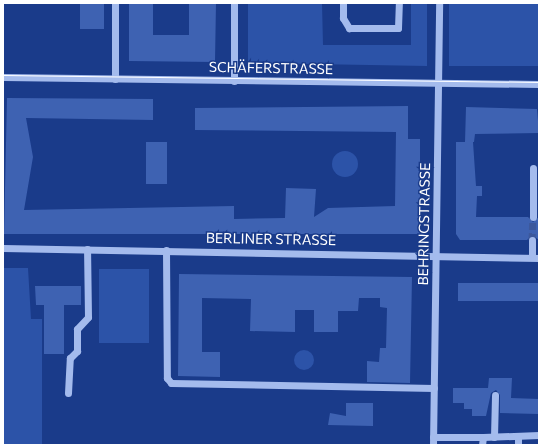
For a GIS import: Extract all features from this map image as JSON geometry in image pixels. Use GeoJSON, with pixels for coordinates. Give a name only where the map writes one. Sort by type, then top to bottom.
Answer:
{"type":"FeatureCollection","features":[{"type":"Feature","properties":{"kind":"street"},"geometry":{"type":"LineString","coordinates":[[115,3],[115,79]]}},
{"type":"Feature","properties":{"kind":"street"},"geometry":{"type":"LineString","coordinates":[[234,3],[234,80]]}},
{"type":"Feature","properties":{"kind":"street"},"geometry":{"type":"LineString","coordinates":[[343,3],[343,18],[350,28],[398,28],[399,3]]}},
{"type":"Feature","properties":{"kind":"street","name":"BEHRINGSTRASSE"},"geometry":{"type":"LineString","coordinates":[[433,445],[439,3]]}},
{"type":"Feature","properties":{"kind":"street","name":"SCHÄFERSTRASSE"},"geometry":{"type":"LineString","coordinates":[[3,77],[539,84]]}},
{"type":"Feature","properties":{"kind":"street"},"geometry":{"type":"LineString","coordinates":[[532,217],[533,168]]}},
{"type":"Feature","properties":{"kind":"street"},"geometry":{"type":"LineString","coordinates":[[532,240],[536,257]]}},
{"type":"Feature","properties":{"kind":"street","name":"BERLINER STRASSE"},"geometry":{"type":"LineString","coordinates":[[3,248],[536,257]]}},
{"type":"Feature","properties":{"kind":"street"},"geometry":{"type":"LineString","coordinates":[[68,393],[77,329],[88,317],[87,249]]}},
{"type":"Feature","properties":{"kind":"street"},"geometry":{"type":"LineString","coordinates":[[166,250],[167,378],[171,383],[434,388]]}},
{"type":"Feature","properties":{"kind":"street"},"geometry":{"type":"LineString","coordinates":[[494,437],[496,395]]}},
{"type":"Feature","properties":{"kind":"street"},"geometry":{"type":"LineString","coordinates":[[433,437],[539,435]]}},
{"type":"Feature","properties":{"kind":"street"},"geometry":{"type":"LineString","coordinates":[[518,436],[518,445]]}},
{"type":"Feature","properties":{"kind":"street"},"geometry":{"type":"LineString","coordinates":[[482,445],[483,437]]}},
{"type":"Feature","properties":{"kind":"shaded area"},"geometry":{"type":"Polygon","coordinates":[[[248,3],[322,3],[323,45],[411,45],[411,3],[427,3],[427,66],[248,63],[248,3]]]}},
{"type":"Feature","properties":{"kind":"shaded area"},"geometry":{"type":"Polygon","coordinates":[[[449,3],[539,3],[539,66],[449,66],[449,3]]]}},
{"type":"Feature","properties":{"kind":"shaded area"},"geometry":{"type":"Polygon","coordinates":[[[345,151],[354,155],[358,164],[354,173],[345,177],[336,173],[332,164],[336,155],[345,151]]]}},
{"type":"Feature","properties":{"kind":"shaded area"},"geometry":{"type":"Polygon","coordinates":[[[3,268],[28,268],[31,319],[42,319],[42,445],[3,445],[3,268]]]}},
{"type":"Feature","properties":{"kind":"shaded area"},"geometry":{"type":"Polygon","coordinates":[[[99,269],[149,269],[149,343],[99,343],[99,269]]]}},
{"type":"Feature","properties":{"kind":"shaded area"},"geometry":{"type":"Polygon","coordinates":[[[304,350],[311,353],[314,360],[311,367],[304,370],[297,367],[294,360],[297,353],[304,350]]]}},
{"type":"Feature","properties":{"kind":"building"},"geometry":{"type":"Polygon","coordinates":[[[80,3],[104,3],[104,29],[80,29],[80,3]]]}},
{"type":"Feature","properties":{"kind":"building"},"geometry":{"type":"Polygon","coordinates":[[[129,3],[153,3],[153,35],[189,35],[189,3],[216,3],[215,62],[129,61],[129,3]]]}},
{"type":"Feature","properties":{"kind":"building"},"geometry":{"type":"Polygon","coordinates":[[[7,98],[153,99],[153,120],[26,118],[33,157],[24,210],[234,206],[234,219],[285,218],[286,188],[316,189],[314,217],[328,208],[395,206],[396,132],[195,130],[195,108],[408,106],[408,139],[420,139],[420,234],[4,234],[7,98]]]}},
{"type":"Feature","properties":{"kind":"building"},"geometry":{"type":"Polygon","coordinates":[[[466,107],[537,109],[539,133],[475,134],[474,142],[465,142],[466,107]]]}},
{"type":"Feature","properties":{"kind":"building"},"geometry":{"type":"Polygon","coordinates":[[[146,142],[167,142],[167,184],[146,184],[146,142]]]}},
{"type":"Feature","properties":{"kind":"building"},"geometry":{"type":"Polygon","coordinates":[[[456,142],[473,142],[476,186],[482,186],[482,196],[477,196],[476,217],[528,217],[533,222],[539,217],[539,240],[532,235],[527,240],[460,240],[456,234],[456,142]]]}},
{"type":"Feature","properties":{"kind":"building"},"geometry":{"type":"Polygon","coordinates":[[[179,274],[412,277],[410,383],[367,382],[367,361],[379,362],[380,348],[386,348],[387,308],[380,307],[380,298],[359,298],[358,311],[338,311],[338,332],[314,332],[314,310],[295,310],[295,332],[250,331],[251,299],[202,298],[202,352],[220,352],[220,377],[178,376],[179,274]]]}},
{"type":"Feature","properties":{"kind":"building"},"geometry":{"type":"Polygon","coordinates":[[[458,283],[539,283],[539,301],[458,301],[458,283]]]}},
{"type":"Feature","properties":{"kind":"building"},"geometry":{"type":"Polygon","coordinates":[[[35,286],[81,286],[81,305],[64,305],[64,354],[44,354],[44,305],[36,305],[35,286]]]}},
{"type":"Feature","properties":{"kind":"building"},"geometry":{"type":"Polygon","coordinates":[[[489,378],[512,378],[511,398],[539,399],[539,414],[500,413],[500,395],[496,390],[491,393],[486,416],[472,416],[472,409],[464,409],[464,403],[453,403],[453,388],[488,388],[489,378]]]}},
{"type":"Feature","properties":{"kind":"building"},"geometry":{"type":"Polygon","coordinates":[[[346,403],[373,403],[373,426],[328,425],[330,413],[346,416],[346,403]]]}},
{"type":"Feature","properties":{"kind":"tunnel"},"geometry":{"type":"LineString","coordinates":[[532,240],[533,217]]}},
{"type":"Feature","properties":{"kind":"tram line"},"geometry":{"type":"LineString","coordinates":[[3,75],[539,82]]}}]}
